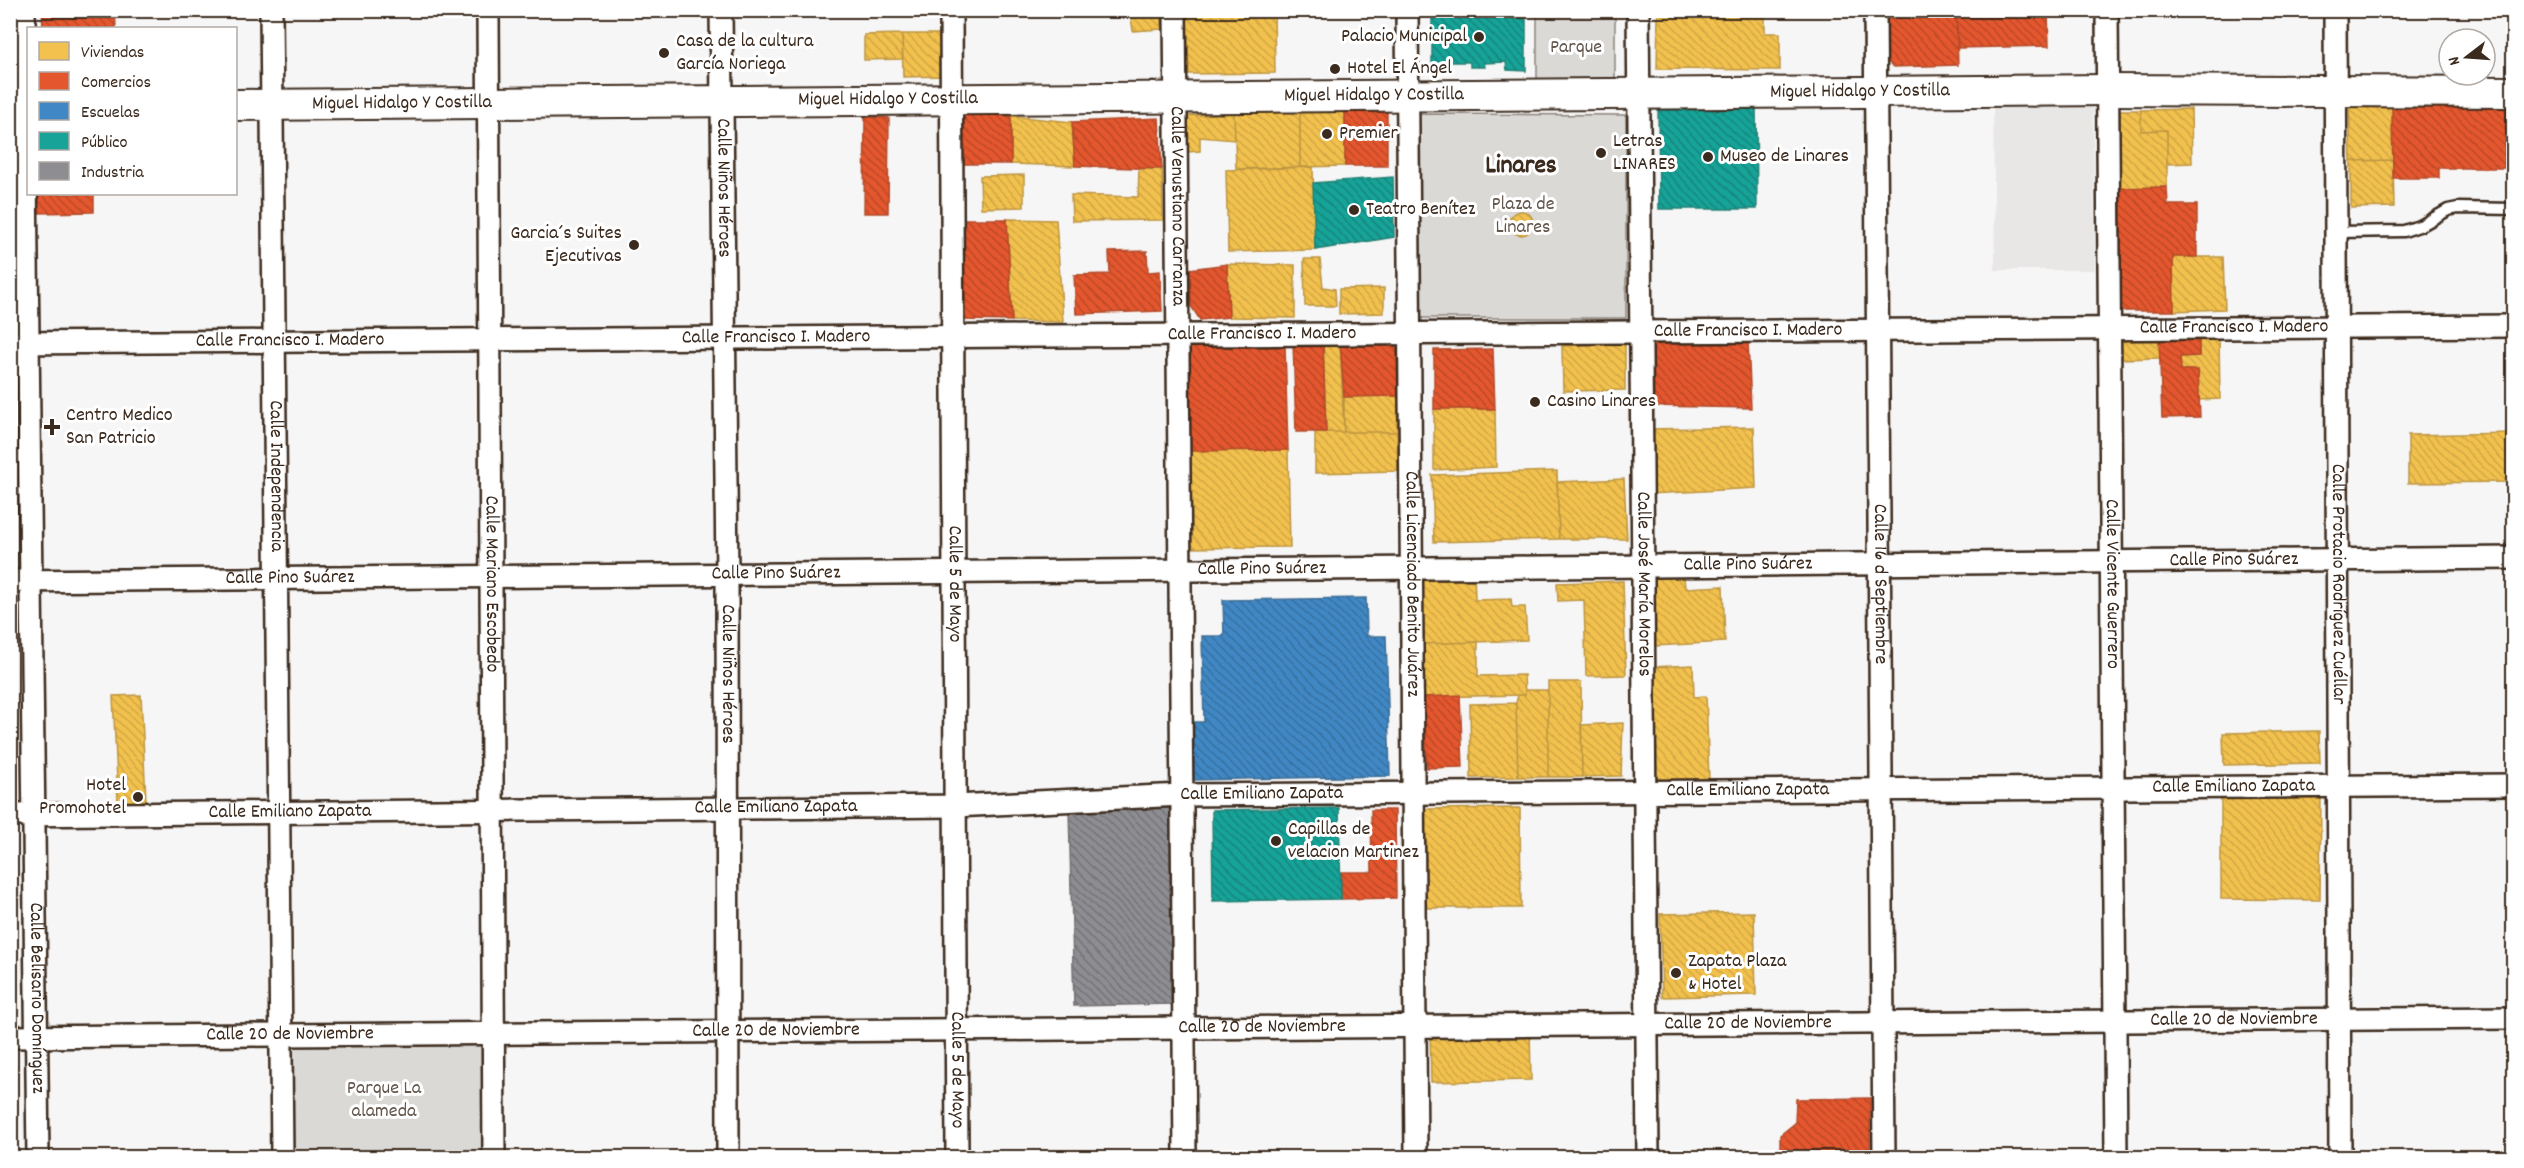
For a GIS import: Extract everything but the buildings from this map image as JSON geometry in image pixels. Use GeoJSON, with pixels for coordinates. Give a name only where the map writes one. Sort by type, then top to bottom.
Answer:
{"type":"FeatureCollection","features":[{"type":"Feature","properties":{"kind":"main road","name":"Miguel Hidalgo Y Costilla"},"geometry":{"type":"LineString","coordinates":[[237,105],[950,97],[1407,97],[2107,90],[2336,89],[2514,92]]}},
{"type":"Feature","properties":{"kind":"street","name":"Calle Belisario Domínguez"},"geometry":{"type":"LineString","coordinates":[[24,10],[21,103],[20,343],[32,581],[38,1158]]}},
{"type":"Feature","properties":{"kind":"street","name":"Calle Independencia"},"geometry":{"type":"LineString","coordinates":[[271,10],[282,1158]]}},
{"type":"Feature","properties":{"kind":"street","name":"Calle Mariano Escobedo"},"geometry":{"type":"LineString","coordinates":[[488,10],[494,1158]]}},
{"type":"Feature","properties":{"kind":"street","name":"Calle Niños Héroes"},"geometry":{"type":"LineString","coordinates":[[721,10],[727,575],[728,1158]]}},
{"type":"Feature","properties":{"kind":"street","name":"Calle 5 de Mayo"},"geometry":{"type":"LineString","coordinates":[[951,10],[957,1158]]}},
{"type":"Feature","properties":{"kind":"street","name":"Calle Venustiano Carranza"},"geometry":{"type":"LineString","coordinates":[[1175,10],[1185,1158]]}},
{"type":"Feature","properties":{"kind":"street","name":"Calle Licenciado Benito Juárez"},"geometry":{"type":"LineString","coordinates":[[1407,10],[1416,1158]]}},
{"type":"Feature","properties":{"kind":"street","name":"Calle José María Morelos"},"geometry":{"type":"LineString","coordinates":[[1638,10],[1648,1158]]}},
{"type":"Feature","properties":{"kind":"street","name":"Calle 16 d Septiembre"},"geometry":{"type":"LineString","coordinates":[[1875,10],[1884,1158]]}},
{"type":"Feature","properties":{"kind":"street","name":"Calle Vicente Guerrero"},"geometry":{"type":"LineString","coordinates":[[2107,10],[2116,1158]]}},
{"type":"Feature","properties":{"kind":"street","name":"Calle Protacio Rodríguez Cuéllar"},"geometry":{"type":"LineString","coordinates":[[2335,10],[2338,232],[2340,1158]]}},
{"type":"Feature","properties":{"kind":"street","name":"Calle Francisco I. Madero"},"geometry":{"type":"LineString","coordinates":[[20,343],[2514,326]]}},
{"type":"Feature","properties":{"kind":"street","name":"Calle Pino Suárez"},"geometry":{"type":"LineString","coordinates":[[10,581],[2514,558]]}},
{"type":"Feature","properties":{"kind":"street","name":"Calle Emiliano Zapata"},"geometry":{"type":"LineString","coordinates":[[10,815],[955,806],[1182,795],[1882,789],[2113,790],[2514,785]]}},
{"type":"Feature","properties":{"kind":"street","name":"Calle 20 de Noviembre"},"geometry":{"type":"LineString","coordinates":[[10,1037],[2514,1018]]}},
{"type":"Feature","properties":{"kind":"lane"},"geometry":{"type":"LineString","coordinates":[[2338,232],[2404,231],[2422,225],[2448,210],[2458,208],[2514,209]]}},
{"type":"Feature","properties":{"kind":"shaded area"},"geometry":{"type":"Polygon","coordinates":[[[2093,103],[2095,270],[1995,270],[1993,104],[2093,103]]]}},
{"type":"Feature","properties":{"kind":"green space","name":"Parque"},"geometry":{"type":"Polygon","coordinates":[[[1537,11],[1615,11],[1615,86],[1537,85],[1537,11]]]}},
{"type":"Feature","properties":{"kind":"green space","name":"Plaza de Linares"},"geometry":{"type":"Polygon","coordinates":[[[1419,114],[1626,115],[1626,318],[1419,318],[1419,114]]]}},
{"type":"Feature","properties":{"kind":"green space","name":"Parque La alameda"},"geometry":{"type":"Polygon","coordinates":[[[282,1042],[484,1043],[485,1157],[284,1157],[282,1042]]]}},
{"type":"Feature","properties":{"kind":"place","name":"Palacio Municipal"},"geometry":{"type":"Point","coordinates":[1479,37]}},
{"type":"Feature","properties":{"kind":"place","name":"Casa de la cultura García Noriega"},"geometry":{"type":"Point","coordinates":[664,53]}},
{"type":"Feature","properties":{"kind":"place","name":"Hotel El Ángel"},"geometry":{"type":"Point","coordinates":[1335,69]}},
{"type":"Feature","properties":{"kind":"place","name":"Premier"},"geometry":{"type":"Point","coordinates":[1327,134]}},
{"type":"Feature","properties":{"kind":"place","name":"Letras LINARES"},"geometry":{"type":"Point","coordinates":[1601,153]}},
{"type":"Feature","properties":{"kind":"place","name":"Museo de Linares"},"geometry":{"type":"Point","coordinates":[1708,157]}},
{"type":"Feature","properties":{"kind":"place","name":"Teatro Benítez"},"geometry":{"type":"Point","coordinates":[1354,210]}},
{"type":"Feature","properties":{"kind":"place","name":"Garcia´s Suites Ejecutivas"},"geometry":{"type":"Point","coordinates":[634,245]}},
{"type":"Feature","properties":{"kind":"place","name":"Casino Linares"},"geometry":{"type":"Point","coordinates":[1535,402]}},
{"type":"Feature","properties":{"kind":"place","name":"Centro Medico San Patricio"},"geometry":{"type":"Point","coordinates":[52,427]}},
{"type":"Feature","properties":{"kind":"place","name":"Hotel Promohotel"},"geometry":{"type":"Point","coordinates":[138,797]}},
{"type":"Feature","properties":{"kind":"place","name":"Capillas de velacion Martinez"},"geometry":{"type":"Point","coordinates":[1276,841]}},
{"type":"Feature","properties":{"kind":"place","name":"Zapata Plaza & Hotel"},"geometry":{"type":"Point","coordinates":[1676,973]}},
{"type":"Feature","properties":{"kind":"district","name":"Linares"},"geometry":{"type":"Point","coordinates":[1521,166]}}]}
